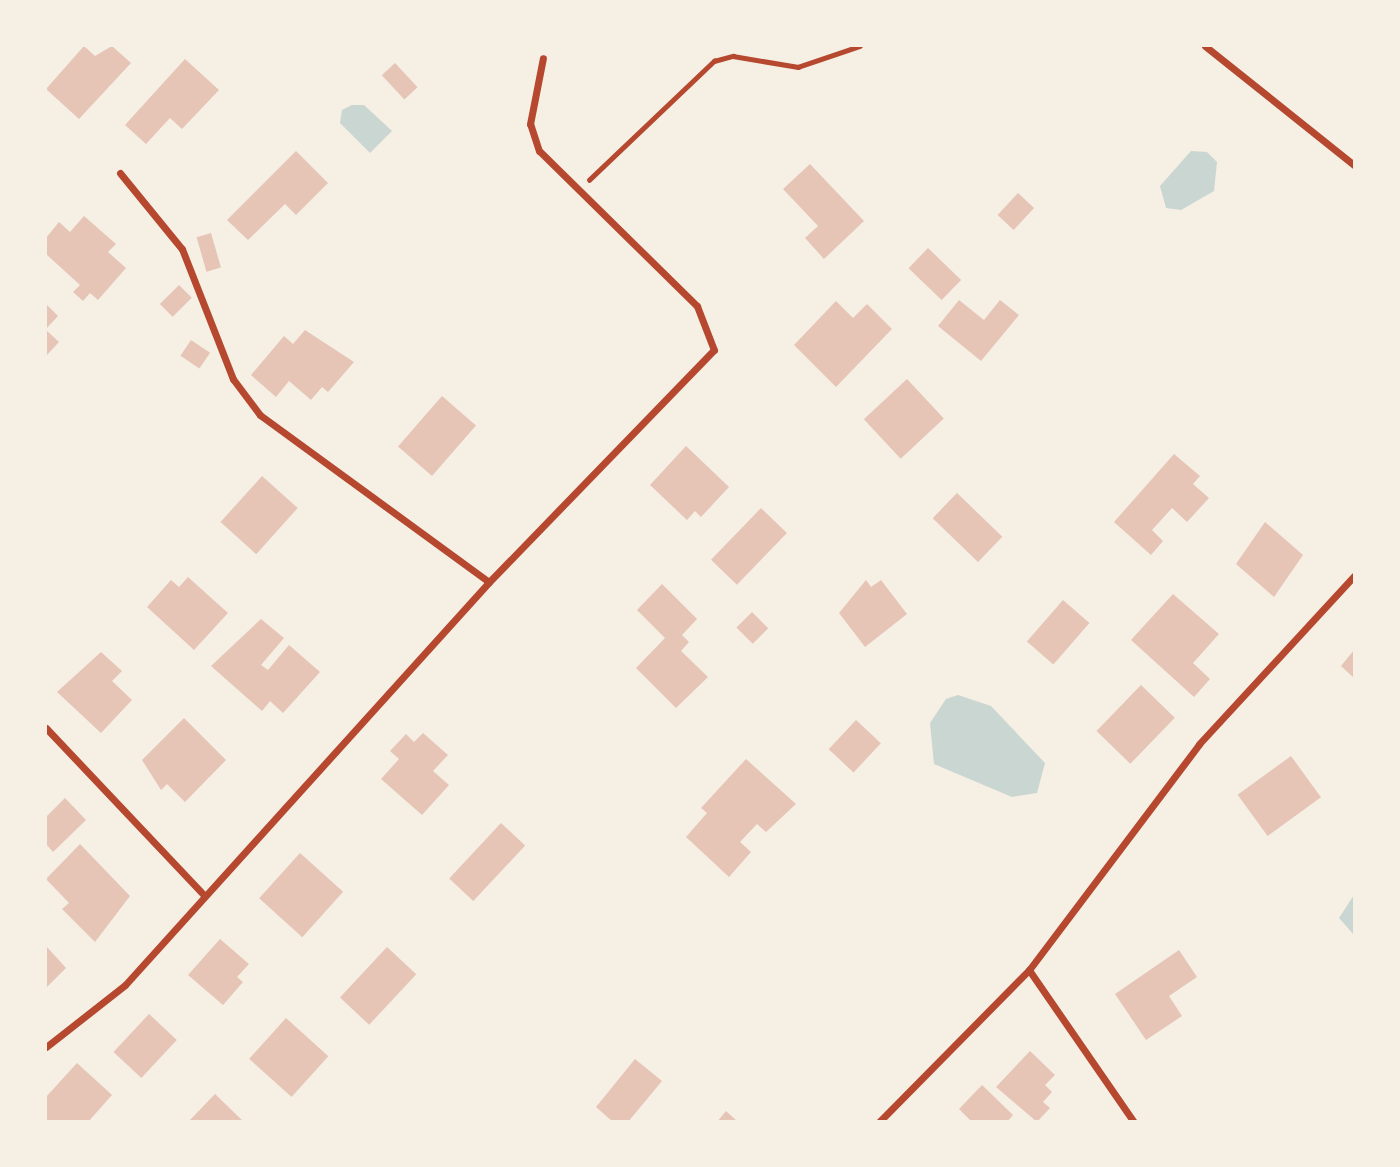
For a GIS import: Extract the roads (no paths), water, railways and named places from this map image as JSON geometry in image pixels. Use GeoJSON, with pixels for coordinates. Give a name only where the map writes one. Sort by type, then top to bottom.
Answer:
{"type":"FeatureCollection","features":[{"type":"Feature","properties":{"kind":"street"},"geometry":{"type":"LineString","coordinates":[[1205,46],[1354,165]]}},
{"type":"Feature","properties":{"kind":"street"},"geometry":{"type":"LineString","coordinates":[[46,1047],[125,985],[489,582],[714,350],[697,306],[539,151],[530,124],[543,58]]}},
{"type":"Feature","properties":{"kind":"street"},"geometry":{"type":"LineString","coordinates":[[120,173],[182,249],[233,379],[260,415],[489,582]]}},
{"type":"Feature","properties":{"kind":"street"},"geometry":{"type":"LineString","coordinates":[[879,1122],[1029,970],[1199,744],[1354,576]]}},
{"type":"Feature","properties":{"kind":"street"},"geometry":{"type":"LineString","coordinates":[[46,728],[204,895]]}},
{"type":"Feature","properties":{"kind":"street"},"geometry":{"type":"LineString","coordinates":[[1029,970],[1134,1122]]}}]}
